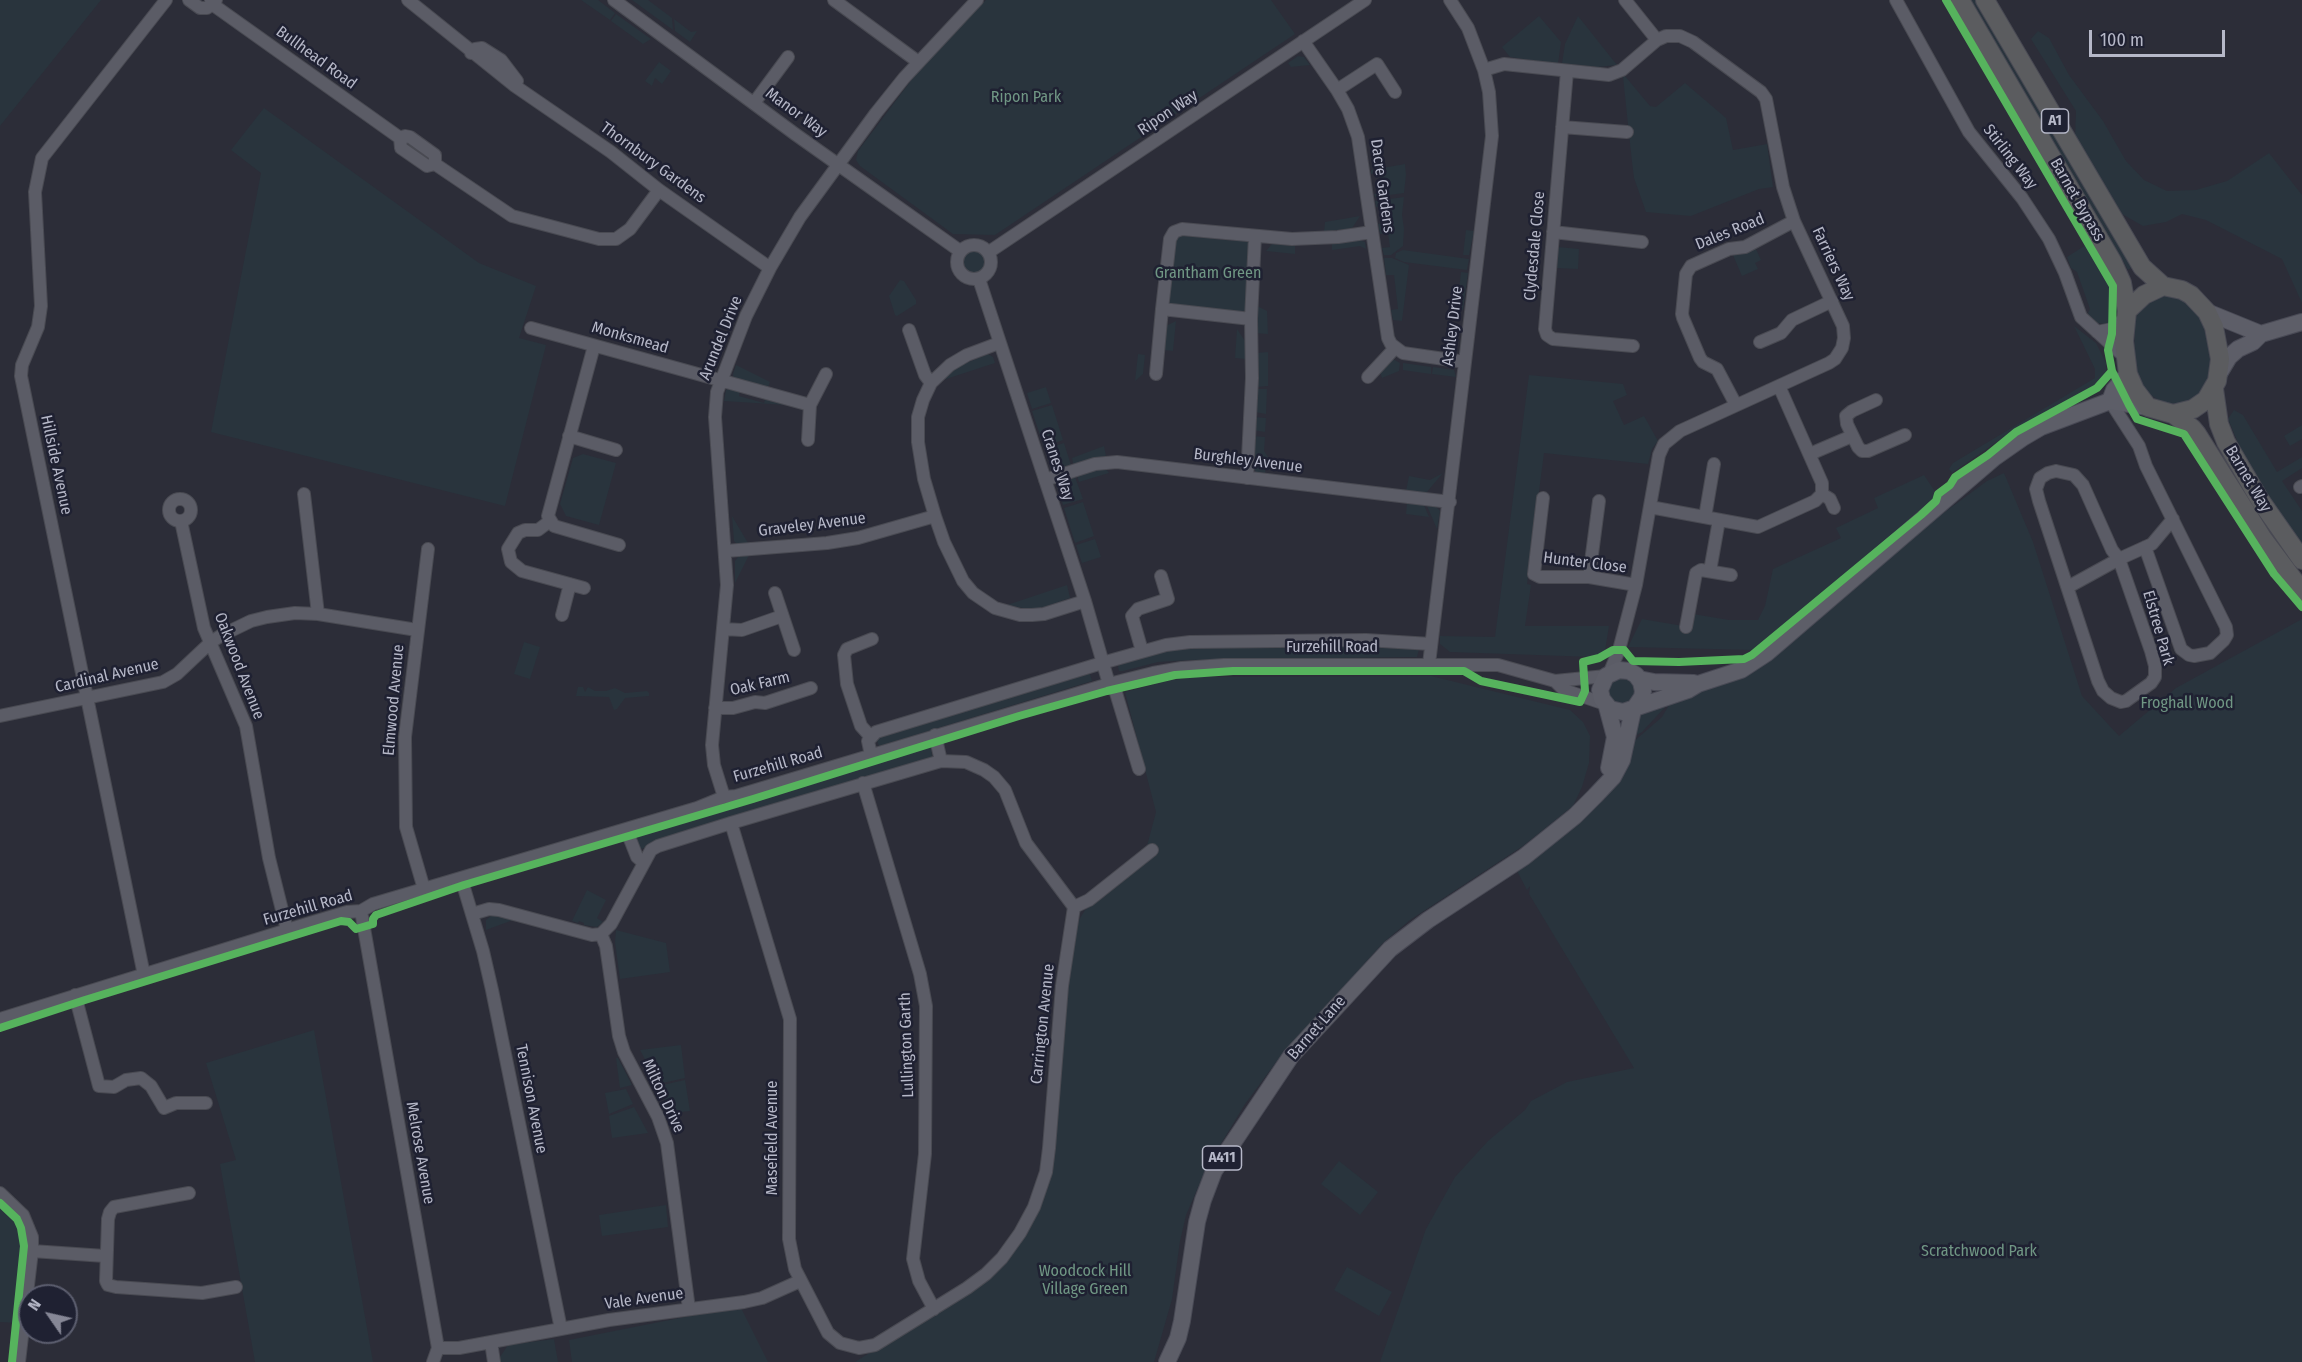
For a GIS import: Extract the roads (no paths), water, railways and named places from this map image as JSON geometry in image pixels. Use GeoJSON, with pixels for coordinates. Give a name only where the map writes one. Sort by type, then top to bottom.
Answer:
{"type":"FeatureCollection","features":[{"type":"Feature","properties":{"kind":"highway","name":"Barnet Bypass"},"geometry":{"type":"LineString","coordinates":[[1960,0],[2112,261],[2122,282],[2127,314]]}},
{"type":"Feature","properties":{"kind":"highway","name":"Barnet Bypass"},"geometry":{"type":"LineString","coordinates":[[1985,0],[2142,267],[2163,286]]}},
{"type":"Feature","properties":{"kind":"highway"},"geometry":{"type":"LineString","coordinates":[[2163,286],[2182,290],[2191,295],[2207,312],[2218,347],[2220,372],[2214,389],[2197,407],[2173,414],[2148,407],[2135,390],[2127,366],[2124,335],[2127,314],[2145,295],[2163,286]]}},
{"type":"Feature","properties":{"kind":"highway","name":"Barnet Way"},"geometry":{"type":"LineString","coordinates":[[2214,389],[2219,424],[2226,442],[2260,500],[2302,560]]}},
{"type":"Feature","properties":{"kind":"highway","name":"Barnet Way"},"geometry":{"type":"LineString","coordinates":[[2173,414],[2193,428],[2263,539],[2302,591]]}},
{"type":"Feature","properties":{"kind":"main road"},"geometry":{"type":"LineString","coordinates":[[2207,312],[2261,334]]}},
{"type":"Feature","properties":{"kind":"main road"},"geometry":{"type":"LineString","coordinates":[[2220,372],[2229,357],[2238,349],[2253,342],[2261,334],[2302,322]]}},
{"type":"Feature","properties":{"kind":"main road"},"geometry":{"type":"LineString","coordinates":[[2110,400],[2127,366]]}},
{"type":"Feature","properties":{"kind":"main road"},"geometry":{"type":"LineString","coordinates":[[1606,705],[1617,712],[1634,708],[1688,690],[1698,684],[1724,677],[1750,665],[1994,458],[2018,441],[2041,427],[2110,400],[2148,407]]}},
{"type":"Feature","properties":{"kind":"main road"},"geometry":{"type":"LineString","coordinates":[[1607,675],[1618,670],[1654,682],[1698,684]]}},
{"type":"Feature","properties":{"kind":"main road","name":"Barnet Lane"},"geometry":{"type":"LineString","coordinates":[[1601,789],[1614,749],[1613,725],[1600,690],[1607,675]]}},
{"type":"Feature","properties":{"kind":"main road","name":"Barnet Lane"},"geometry":{"type":"LineString","coordinates":[[1167,1362],[1178,1338],[1197,1222],[1214,1171],[1291,1056],[1390,949],[1428,920],[1524,857],[1575,816],[1613,777],[1622,760],[1634,708],[1642,697],[1643,691],[1634,675]]}},
{"type":"Feature","properties":{"kind":"street","name":"Hillside Avenue"},"geometry":{"type":"LineString","coordinates":[[144,975],[21,376],[22,365],[38,327],[41,306],[36,181],[45,151],[166,0]]}},
{"type":"Feature","properties":{"kind":"street","name":"Bullhead Road"},"geometry":{"type":"LineString","coordinates":[[189,0],[201,8],[207,8],[213,1],[400,138],[401,148],[427,166],[435,164],[512,216],[607,240],[616,239],[630,230],[659,190]]}},
{"type":"Feature","properties":{"kind":"street","name":"Thornbury Gardens"},"geometry":{"type":"LineString","coordinates":[[408,0],[515,87],[611,152],[659,190],[770,268]]}},
{"type":"Feature","properties":{"kind":"street","name":"Manor Way"},"geometry":{"type":"LineString","coordinates":[[614,0],[960,251]]}},
{"type":"Feature","properties":{"kind":"street"},"geometry":{"type":"LineString","coordinates":[[834,0],[917,61]]}},
{"type":"Feature","properties":{"kind":"street","name":"Arundel Drive"},"geometry":{"type":"LineString","coordinates":[[724,796],[712,755],[727,585],[715,417],[717,392],[746,316],[770,268],[800,217],[917,61],[977,0]]}},
{"type":"Feature","properties":{"kind":"street","name":"Ripon Way"},"geometry":{"type":"LineString","coordinates":[[989,252],[1365,0]]}},
{"type":"Feature","properties":{"kind":"street","name":"Ashley Drive"},"geometry":{"type":"LineString","coordinates":[[1429,664],[1492,136],[1489,92],[1484,70],[1468,28],[1450,0]]}},
{"type":"Feature","properties":{"kind":"street"},"geometry":{"type":"LineString","coordinates":[[1484,70],[1504,64],[1609,75],[1616,73],[1657,40],[1625,0]]}},
{"type":"Feature","properties":{"kind":"street","name":"Stirling Way"},"geometry":{"type":"LineString","coordinates":[[1896,0],[1969,132],[2022,198],[2040,225],[2065,273],[2081,317],[2127,366]]}},
{"type":"Feature","properties":{"kind":"street","name":"Farriers Way"},"geometry":{"type":"LineString","coordinates":[[1607,675],[1619,650],[1636,585],[1659,454],[1668,439],[1680,431],[1829,363],[1839,353],[1844,331],[1794,221],[1783,187],[1768,105],[1761,93],[1687,38],[1672,35],[1657,40]]}},
{"type":"Feature","properties":{"kind":"street","name":"Dacre Gardens"},"geometry":{"type":"LineString","coordinates":[[1303,41],[1337,90],[1354,122],[1358,136],[1386,332],[1395,348]]}},
{"type":"Feature","properties":{"kind":"street"},"geometry":{"type":"LineString","coordinates":[[754,103],[788,57]]}},
{"type":"Feature","properties":{"kind":"street"},"geometry":{"type":"LineString","coordinates":[[1337,90],[1377,64],[1395,92]]}},
{"type":"Feature","properties":{"kind":"street","name":"Clydesdale Close"},"geometry":{"type":"LineString","coordinates":[[1567,71],[1545,329],[1547,335],[1553,339],[1633,346]]}},
{"type":"Feature","properties":{"kind":"street"},"geometry":{"type":"LineString","coordinates":[[1562,127],[1627,132]]}},
{"type":"Feature","properties":{"kind":"street","name":"Dales Road"},"geometry":{"type":"LineString","coordinates":[[1736,405],[1717,369],[1700,358],[1683,318],[1686,274],[1691,266],[1729,249],[1745,247],[1794,221]]}},
{"type":"Feature","properties":{"kind":"street"},"geometry":{"type":"LineString","coordinates":[[1156,374],[1170,239],[1174,232],[1182,230],[1314,239],[1372,232]]}},
{"type":"Feature","properties":{"kind":"street"},"geometry":{"type":"LineString","coordinates":[[1553,232],[1642,242]]}},
{"type":"Feature","properties":{"kind":"street"},"geometry":{"type":"LineString","coordinates":[[1246,478],[1252,378],[1251,319],[1255,236]]}},
{"type":"Feature","properties":{"kind":"street"},"geometry":{"type":"LineString","coordinates":[[975,244],[989,252],[991,268],[984,277],[968,278],[960,272],[957,261],[960,251],[975,244]]}},
{"type":"Feature","properties":{"kind":"street","name":"Cranes Way"},"geometry":{"type":"LineString","coordinates":[[979,279],[1085,601],[1102,663]]}},
{"type":"Feature","properties":{"kind":"street"},"geometry":{"type":"LineString","coordinates":[[1760,342],[1781,333],[1792,320],[1832,301]]}},
{"type":"Feature","properties":{"kind":"street"},"geometry":{"type":"LineString","coordinates":[[1162,309],[1251,319]]}},
{"type":"Feature","properties":{"kind":"street"},"geometry":{"type":"LineString","coordinates":[[2097,332],[2112,329],[2127,314]]}},
{"type":"Feature","properties":{"kind":"street","name":"Monksmead"},"geometry":{"type":"LineString","coordinates":[[531,328],[810,405]]}},
{"type":"Feature","properties":{"kind":"street"},"geometry":{"type":"LineString","coordinates":[[909,330],[925,375],[931,384]]}},
{"type":"Feature","properties":{"kind":"street"},"geometry":{"type":"LineString","coordinates":[[999,344],[958,359],[940,373],[922,399],[918,417],[918,442],[924,478],[935,516],[944,542],[963,581],[973,593],[995,608],[1020,615],[1032,615],[1044,614],[1085,601]]}},
{"type":"Feature","properties":{"kind":"street"},"geometry":{"type":"LineString","coordinates":[[550,522],[549,510],[594,346]]}},
{"type":"Feature","properties":{"kind":"street"},"geometry":{"type":"LineString","coordinates":[[1368,377],[1395,348],[1403,354],[1465,363]]}},
{"type":"Feature","properties":{"kind":"street"},"geometry":{"type":"LineString","coordinates":[[808,440],[810,405],[826,374]]}},
{"type":"Feature","properties":{"kind":"street"},"geometry":{"type":"LineString","coordinates":[[1650,507],[1758,527],[1815,501],[1822,494],[1822,483],[1779,386]]}},
{"type":"Feature","properties":{"kind":"street"},"geometry":{"type":"LineString","coordinates":[[1876,400],[1846,416],[1858,447],[1862,451],[1868,451],[1905,435]]}},
{"type":"Feature","properties":{"kind":"street","name":"Elstree Park"},"geometry":{"type":"LineString","coordinates":[[2110,400],[2139,446],[2146,466],[2226,627],[2227,635],[2224,640],[2210,652],[2189,656],[2181,649],[2145,548]]}},
{"type":"Feature","properties":{"kind":"street"},"geometry":{"type":"LineString","coordinates":[[569,436],[616,450]]}},
{"type":"Feature","properties":{"kind":"street"},"geometry":{"type":"LineString","coordinates":[[1810,454],[1852,436]]}},
{"type":"Feature","properties":{"kind":"street","name":"Burghley Avenue"},"geometry":{"type":"LineString","coordinates":[[1045,480],[1095,464],[1117,462],[1449,502]]}},
{"type":"Feature","properties":{"kind":"street"},"geometry":{"type":"LineString","coordinates":[[1705,517],[1714,464]]}},
{"type":"Feature","properties":{"kind":"street","name":"Elstree Park"},"geometry":{"type":"LineString","coordinates":[[2062,471],[2078,478],[2112,550],[2119,559],[2155,666],[2155,677],[2151,683],[2132,698],[2121,702],[2107,695],[2100,686],[2036,489],[2040,478],[2062,471]]}},
{"type":"Feature","properties":{"kind":"street"},"geometry":{"type":"LineString","coordinates":[[304,494],[318,614]]}},
{"type":"Feature","properties":{"kind":"street"},"geometry":{"type":"LineString","coordinates":[[1822,494],[1830,499],[1834,508]]}},
{"type":"Feature","properties":{"kind":"street","name":"Hunter Close"},"geometry":{"type":"LineString","coordinates":[[1543,498],[1534,574],[1540,577],[1589,578],[1636,585]]}},
{"type":"Feature","properties":{"kind":"street"},"geometry":{"type":"LineString","coordinates":[[1589,578],[1599,501]]}},
{"type":"Feature","properties":{"kind":"street","name":"Graveley Avenue"},"geometry":{"type":"LineString","coordinates":[[726,551],[836,541],[888,531],[935,516]]}},
{"type":"Feature","properties":{"kind":"street"},"geometry":{"type":"LineString","coordinates":[[2068,587],[2119,559],[2145,548],[2159,538],[2173,519]]}},
{"type":"Feature","properties":{"kind":"street"},"geometry":{"type":"LineString","coordinates":[[1710,571],[1719,520]]}},
{"type":"Feature","properties":{"kind":"street","name":"Oakwood Avenue"},"geometry":{"type":"LineString","coordinates":[[181,521],[204,628],[246,726],[269,858],[287,930]]}},
{"type":"Feature","properties":{"kind":"street"},"geometry":{"type":"LineString","coordinates":[[550,522],[560,528],[619,545]]}},
{"type":"Feature","properties":{"kind":"street"},"geometry":{"type":"LineString","coordinates":[[550,522],[538,530],[525,530],[518,533],[512,540],[508,556],[515,567],[522,570],[584,588]]}},
{"type":"Feature","properties":{"kind":"street","name":"Elmwood Avenue"},"geometry":{"type":"LineString","coordinates":[[424,889],[406,827],[405,736],[428,549]]}},
{"type":"Feature","properties":{"kind":"street"},"geometry":{"type":"LineString","coordinates":[[1686,627],[1694,577],[1701,570],[1731,575]]}},
{"type":"Feature","properties":{"kind":"street"},"geometry":{"type":"LineString","coordinates":[[1142,651],[1132,616],[1138,609],[1168,599],[1161,576]]}},
{"type":"Feature","properties":{"kind":"street"},"geometry":{"type":"LineString","coordinates":[[562,615],[570,584]]}},
{"type":"Feature","properties":{"kind":"street"},"geometry":{"type":"LineString","coordinates":[[775,593],[794,650]]}},
{"type":"Feature","properties":{"kind":"street","name":"Cardinal Avenue"},"geometry":{"type":"LineString","coordinates":[[0,716],[163,682],[177,674],[211,642],[251,621],[289,614],[318,614],[417,630]]}},
{"type":"Feature","properties":{"kind":"street"},"geometry":{"type":"LineString","coordinates":[[723,629],[742,630],[782,615]]}},
{"type":"Feature","properties":{"kind":"street"},"geometry":{"type":"LineString","coordinates":[[870,755],[868,741],[870,736],[861,726],[847,684],[844,655],[848,649],[872,639]]}},
{"type":"Feature","properties":{"kind":"street","name":"Furzehill Road"},"geometry":{"type":"LineString","coordinates":[[870,736],[876,732],[1142,651],[1190,642],[1366,640],[1431,644]]}},
{"type":"Feature","properties":{"kind":"street"},"geometry":{"type":"LineString","coordinates":[[1619,650],[1634,675]]}},
{"type":"Feature","properties":{"kind":"street"},"geometry":{"type":"LineString","coordinates":[[1102,663],[1111,683],[1139,769]]}},
{"type":"Feature","properties":{"kind":"street","name":"Furzehill Road"},"geometry":{"type":"LineString","coordinates":[[0,1019],[287,930],[347,912],[361,911],[373,904],[697,808],[724,796],[736,796],[1111,683],[1182,668],[1224,665],[1498,665],[1555,681],[1564,690],[1606,705]]}},
{"type":"Feature","properties":{"kind":"street","name":"Furzehill Road"},"geometry":{"type":"LineString","coordinates":[[1555,681],[1607,675]]}},
{"type":"Feature","properties":{"kind":"street","name":"Oak Farm"},"geometry":{"type":"LineString","coordinates":[[715,708],[733,708],[755,702],[765,703],[812,688]]}},
{"type":"Feature","properties":{"kind":"street"},"geometry":{"type":"LineString","coordinates":[[935,735],[941,760]]}},
{"type":"Feature","properties":{"kind":"street"},"geometry":{"type":"LineString","coordinates":[[472,914],[489,909],[499,910],[592,935],[601,934],[611,924],[651,850],[658,846],[941,760],[974,765],[994,777],[1005,790],[1026,843],[1074,907],[1089,900],[1152,850]]}},
{"type":"Feature","properties":{"kind":"street","name":"Lullington Garth"},"geometry":{"type":"LineString","coordinates":[[863,783],[920,974],[926,1006],[925,1154],[913,1259],[919,1281],[934,1309]]}},
{"type":"Feature","properties":{"kind":"street","name":"Masefield Avenue"},"geometry":{"type":"LineString","coordinates":[[731,823],[790,1019],[789,1239],[790,1253],[800,1281],[828,1333],[840,1343],[859,1348],[874,1345],[934,1309]]}},
{"type":"Feature","properties":{"kind":"street"},"geometry":{"type":"LineString","coordinates":[[626,829],[637,857],[644,863]]}},
{"type":"Feature","properties":{"kind":"street","name":"Tennison Avenue"},"geometry":{"type":"LineString","coordinates":[[461,878],[492,990],[561,1329]]}},
{"type":"Feature","properties":{"kind":"street","name":"Carrington Avenue"},"geometry":{"type":"LineString","coordinates":[[934,1309],[967,1288],[1002,1258],[1020,1233],[1039,1196],[1046,1172],[1049,1148],[1062,986],[1074,907]]}},
{"type":"Feature","properties":{"kind":"street","name":"Melrose Avenue"},"geometry":{"type":"LineString","coordinates":[[361,911],[438,1348]]}},
{"type":"Feature","properties":{"kind":"street","name":"Milton Drive"},"geometry":{"type":"LineString","coordinates":[[601,934],[606,946],[619,1036],[624,1052],[658,1116],[667,1143],[689,1309]]}},
{"type":"Feature","properties":{"kind":"street"},"geometry":{"type":"LineString","coordinates":[[75,995],[99,1086],[114,1087],[126,1080],[141,1078],[151,1086],[164,1107],[176,1103],[206,1103]]}},
{"type":"Feature","properties":{"kind":"street"},"geometry":{"type":"LineString","coordinates":[[0,1193],[23,1215],[29,1225],[32,1251],[19,1362]]}},
{"type":"Feature","properties":{"kind":"street"},"geometry":{"type":"LineString","coordinates":[[189,1193],[114,1207],[108,1220],[105,1256],[106,1281],[112,1286],[179,1286],[202,1293],[236,1287]]}},
{"type":"Feature","properties":{"kind":"street"},"geometry":{"type":"LineString","coordinates":[[32,1251],[105,1256]]}},
{"type":"Feature","properties":{"kind":"street","name":"Vale Avenue"},"geometry":{"type":"LineString","coordinates":[[490,1342],[762,1298],[800,1281]]}},
{"type":"Feature","properties":{"kind":"street"},"geometry":{"type":"LineString","coordinates":[[433,1362],[438,1348],[459,1348],[490,1342],[494,1362]]}},
{"type":"Feature","properties":{"kind":"park label","name":"Ripon Park"},"geometry":{"type":"Point","coordinates":[1026,98]}},
{"type":"Feature","properties":{"kind":"park label","name":"Grantham Green"},"geometry":{"type":"Point","coordinates":[1208,274]}},
{"type":"Feature","properties":{"kind":"park label","name":"Froghall Wood"},"geometry":{"type":"Point","coordinates":[2187,704]}},
{"type":"Feature","properties":{"kind":"park label","name":"Scratchwood Park"},"geometry":{"type":"Point","coordinates":[1979,1252]}},
{"type":"Feature","properties":{"kind":"park label","name":"Woodcock Hill Village Green"},"geometry":{"type":"Point","coordinates":[1085,1281]}}]}
